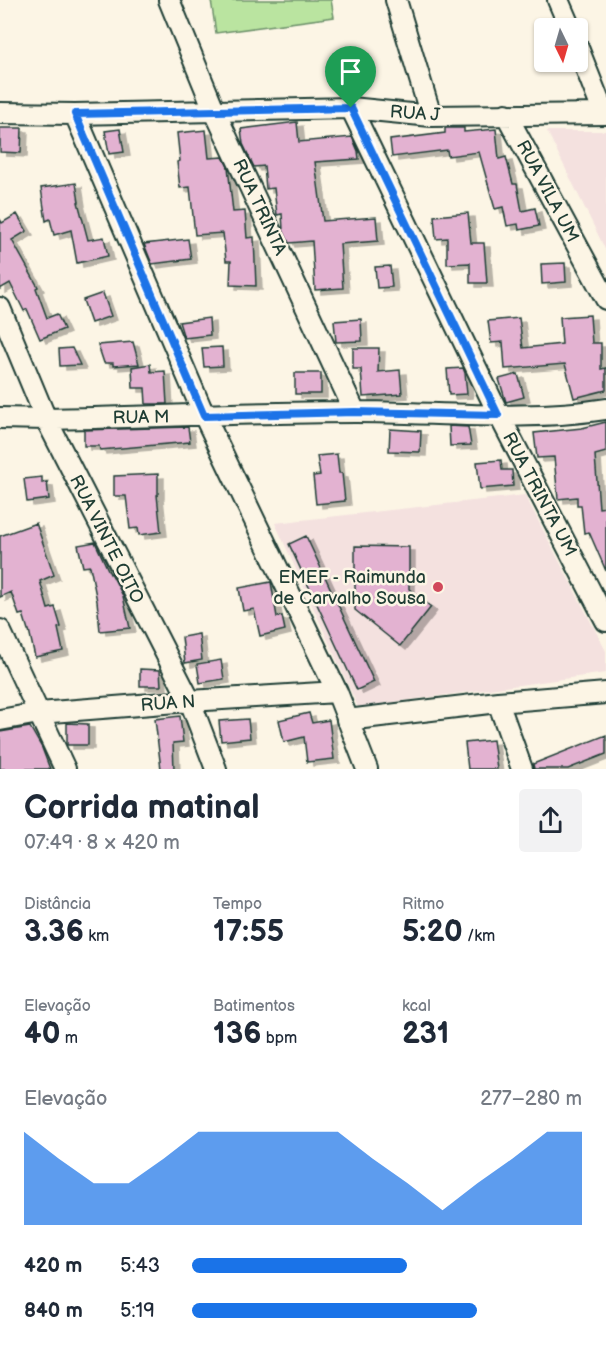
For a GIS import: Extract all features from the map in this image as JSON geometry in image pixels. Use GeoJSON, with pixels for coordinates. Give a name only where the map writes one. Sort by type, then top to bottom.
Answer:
{"type":"FeatureCollection","features":[{"type":"Feature","properties":{"kind":"street","name":"RUA TRINTA"},"geometry":{"type":"LineString","coordinates":[[169,0],[215,112],[355,412]]}},
{"type":"Feature","properties":{"kind":"street"},"geometry":{"type":"LineString","coordinates":[[396,0],[431,116]]}},
{"type":"Feature","properties":{"kind":"street"},"geometry":{"type":"LineString","coordinates":[[558,0],[566,18]]}},
{"type":"Feature","properties":{"kind":"street"},"geometry":{"type":"LineString","coordinates":[[588,72],[605,114]]}},
{"type":"Feature","properties":{"kind":"street","name":"RUA J"},"geometry":{"type":"LineString","coordinates":[[0,113],[75,114],[351,108],[431,116],[605,114]]}},
{"type":"Feature","properties":{"kind":"street","name":"RUA TRINTA UM"},"geometry":{"type":"LineString","coordinates":[[351,108],[498,415],[606,621]]}},
{"type":"Feature","properties":{"kind":"street"},"geometry":{"type":"LineString","coordinates":[[75,114],[204,416],[337,692],[367,769]]}},
{"type":"Feature","properties":{"kind":"street","name":"RUA VILA UM"},"geometry":{"type":"LineString","coordinates":[[506,114],[606,299]]}},
{"type":"Feature","properties":{"kind":"street","name":"RUA VINTE OITO"},"geometry":{"type":"LineString","coordinates":[[0,308],[46,419],[190,701],[216,769]]}},
{"type":"Feature","properties":{"kind":"street","name":"RUA M"},"geometry":{"type":"LineString","coordinates":[[0,418],[355,412],[498,415],[581,413],[606,409]]}},
{"type":"Feature","properties":{"kind":"street"},"geometry":{"type":"LineString","coordinates":[[0,630],[65,769]]}},
{"type":"Feature","properties":{"kind":"street","name":"RUA N"},"geometry":{"type":"LineString","coordinates":[[0,720],[39,713],[337,692]]}},
{"type":"Feature","properties":{"kind":"street"},"geometry":{"type":"LineString","coordinates":[[347,720],[498,702],[606,693]]}},
{"type":"Feature","properties":{"kind":"street"},"geometry":{"type":"LineString","coordinates":[[498,702],[522,769]]}},
{"type":"Feature","properties":{"kind":"shaded area"},"geometry":{"type":"Polygon","coordinates":[[[547,131],[606,131],[606,251],[547,131]]]}},
{"type":"Feature","properties":{"kind":"shaded area","name":"EMEF - Raimunda de Carvalho Sousa"},"geometry":{"type":"Polygon","coordinates":[[[525,495],[606,651],[606,673],[358,707],[275,523],[525,495]]]}},
{"type":"Feature","properties":{"kind":"green space"},"geometry":{"type":"Polygon","coordinates":[[[211,0],[331,0],[334,17],[216,33],[211,0]]]}},
{"type":"Feature","properties":{"kind":"building"},"geometry":{"type":"Polygon","coordinates":[[[297,122],[299,142],[352,137],[358,151],[359,159],[315,162],[323,221],[376,217],[378,241],[340,244],[343,288],[315,290],[312,241],[289,243],[283,230],[282,214],[277,215],[274,188],[266,189],[264,166],[254,167],[243,144],[241,129],[297,122]]]}},
{"type":"Feature","properties":{"kind":"building"},"geometry":{"type":"Polygon","coordinates":[[[0,128],[22,128],[21,153],[0,152],[0,128]]]}},
{"type":"Feature","properties":{"kind":"building"},"geometry":{"type":"Polygon","coordinates":[[[445,128],[464,128],[464,132],[496,129],[499,159],[506,157],[513,184],[517,184],[522,211],[535,208],[539,226],[519,230],[518,224],[507,226],[503,207],[495,209],[479,152],[448,156],[447,150],[392,157],[390,140],[445,133],[445,128]]]}},
{"type":"Feature","properties":{"kind":"building"},"geometry":{"type":"Polygon","coordinates":[[[120,129],[124,152],[109,154],[105,131],[120,129]]]}},
{"type":"Feature","properties":{"kind":"building"},"geometry":{"type":"Polygon","coordinates":[[[206,130],[209,158],[223,157],[228,167],[233,212],[245,211],[247,238],[254,237],[256,286],[230,285],[231,261],[226,261],[223,233],[195,235],[190,187],[180,188],[177,133],[206,130]]]}},
{"type":"Feature","properties":{"kind":"building"},"geometry":{"type":"Polygon","coordinates":[[[76,183],[78,202],[88,240],[104,237],[108,256],[77,263],[71,230],[54,235],[50,219],[46,221],[41,188],[76,183]]]}},
{"type":"Feature","properties":{"kind":"building"},"geometry":{"type":"Polygon","coordinates":[[[468,213],[471,243],[484,243],[487,283],[470,283],[470,263],[447,264],[447,238],[436,239],[434,216],[468,213]]]}},
{"type":"Feature","properties":{"kind":"building"},"geometry":{"type":"Polygon","coordinates":[[[17,214],[27,231],[12,240],[38,287],[36,288],[47,318],[57,314],[64,329],[40,339],[27,309],[24,311],[10,283],[0,289],[0,219],[2,223],[17,214]]]}},
{"type":"Feature","properties":{"kind":"building"},"geometry":{"type":"Polygon","coordinates":[[[188,239],[191,259],[152,264],[144,244],[188,239]]]}},
{"type":"Feature","properties":{"kind":"building"},"geometry":{"type":"Polygon","coordinates":[[[565,263],[566,282],[542,284],[541,264],[565,263]]]}},
{"type":"Feature","properties":{"kind":"building"},"geometry":{"type":"Polygon","coordinates":[[[390,266],[392,287],[377,288],[375,267],[390,266]]]}},
{"type":"Feature","properties":{"kind":"building"},"geometry":{"type":"Polygon","coordinates":[[[103,293],[111,316],[91,323],[83,300],[103,293]]]}},
{"type":"Feature","properties":{"kind":"building"},"geometry":{"type":"Polygon","coordinates":[[[590,315],[592,343],[601,343],[601,369],[606,368],[606,390],[574,398],[565,364],[505,369],[503,342],[491,343],[488,321],[519,318],[523,348],[562,344],[560,317],[590,315]]]}},
{"type":"Feature","properties":{"kind":"building"},"geometry":{"type":"Polygon","coordinates":[[[209,318],[210,335],[184,338],[179,322],[209,318]]]}},
{"type":"Feature","properties":{"kind":"building"},"geometry":{"type":"Polygon","coordinates":[[[361,319],[362,341],[336,342],[334,321],[361,319]]]}},
{"type":"Feature","properties":{"kind":"building"},"geometry":{"type":"Polygon","coordinates":[[[133,342],[139,364],[113,366],[113,363],[104,363],[98,345],[133,342]]]}},
{"type":"Feature","properties":{"kind":"building"},"geometry":{"type":"Polygon","coordinates":[[[222,347],[223,366],[204,367],[202,348],[222,347]]]}},
{"type":"Feature","properties":{"kind":"building"},"geometry":{"type":"Polygon","coordinates":[[[72,348],[80,365],[60,366],[59,349],[72,348]]]}},
{"type":"Feature","properties":{"kind":"building"},"geometry":{"type":"Polygon","coordinates":[[[353,348],[379,348],[378,372],[400,370],[402,394],[363,397],[361,369],[353,369],[353,348]]]}},
{"type":"Feature","properties":{"kind":"building"},"geometry":{"type":"Polygon","coordinates":[[[150,364],[151,372],[165,371],[167,404],[146,404],[145,388],[133,388],[132,367],[150,364]]]}},
{"type":"Feature","properties":{"kind":"building"},"geometry":{"type":"Polygon","coordinates":[[[463,368],[467,394],[449,395],[447,369],[463,368]]]}},
{"type":"Feature","properties":{"kind":"building"},"geometry":{"type":"Polygon","coordinates":[[[295,373],[321,373],[321,394],[295,394],[295,373]]]}},
{"type":"Feature","properties":{"kind":"building"},"geometry":{"type":"Polygon","coordinates":[[[518,374],[524,397],[506,402],[499,379],[518,374]]]}},
{"type":"Feature","properties":{"kind":"building"},"geometry":{"type":"Polygon","coordinates":[[[606,422],[606,452],[595,455],[599,508],[606,507],[606,571],[589,532],[584,533],[581,505],[577,505],[577,497],[558,499],[554,457],[537,458],[534,433],[582,428],[606,422]]]}},
{"type":"Feature","properties":{"kind":"building"},"geometry":{"type":"Polygon","coordinates":[[[449,426],[468,427],[471,445],[450,446],[449,426]]]}},
{"type":"Feature","properties":{"kind":"building"},"geometry":{"type":"Polygon","coordinates":[[[188,427],[190,442],[100,450],[99,446],[84,446],[84,430],[188,427]]]}},
{"type":"Feature","properties":{"kind":"building"},"geometry":{"type":"Polygon","coordinates":[[[390,429],[421,431],[420,452],[389,451],[390,429]]]}},
{"type":"Feature","properties":{"kind":"building"},"geometry":{"type":"Polygon","coordinates":[[[337,454],[345,501],[316,504],[313,476],[320,475],[317,456],[337,454]]]}},
{"type":"Feature","properties":{"kind":"building"},"geometry":{"type":"Polygon","coordinates":[[[501,460],[502,470],[512,470],[513,486],[480,489],[477,462],[501,460]]]}},
{"type":"Feature","properties":{"kind":"building"},"geometry":{"type":"Polygon","coordinates":[[[158,474],[157,495],[161,532],[139,535],[138,528],[130,529],[126,496],[114,496],[114,476],[158,474]]]}},
{"type":"Feature","properties":{"kind":"building"},"geometry":{"type":"Polygon","coordinates":[[[42,477],[42,483],[47,482],[49,499],[27,502],[24,479],[42,477]]]}},
{"type":"Feature","properties":{"kind":"building"},"geometry":{"type":"Polygon","coordinates":[[[36,523],[54,575],[40,581],[48,609],[55,607],[61,627],[58,628],[63,651],[35,657],[29,630],[23,614],[19,615],[11,592],[0,597],[0,536],[36,523]]]}},
{"type":"Feature","properties":{"kind":"building"},"geometry":{"type":"Polygon","coordinates":[[[306,536],[374,682],[357,690],[289,544],[306,536]]]}},
{"type":"Feature","properties":{"kind":"building"},"geometry":{"type":"Polygon","coordinates":[[[95,542],[123,596],[130,628],[100,631],[90,566],[83,567],[78,545],[95,542]]]}},
{"type":"Feature","properties":{"kind":"building"},"geometry":{"type":"Polygon","coordinates":[[[355,546],[409,547],[409,589],[431,607],[400,646],[355,610],[355,546]]]}},
{"type":"Feature","properties":{"kind":"building"},"geometry":{"type":"Polygon","coordinates":[[[271,582],[277,617],[282,616],[285,630],[260,636],[254,609],[243,611],[239,588],[271,582]]]}},
{"type":"Feature","properties":{"kind":"building"},"geometry":{"type":"Polygon","coordinates":[[[199,634],[202,660],[185,663],[182,637],[199,634]]]}},
{"type":"Feature","properties":{"kind":"building"},"geometry":{"type":"Polygon","coordinates":[[[221,660],[224,679],[200,683],[197,664],[221,660]]]}},
{"type":"Feature","properties":{"kind":"building"},"geometry":{"type":"Polygon","coordinates":[[[140,669],[160,670],[161,686],[140,686],[140,669]]]}},
{"type":"Feature","properties":{"kind":"building"},"geometry":{"type":"Polygon","coordinates":[[[309,713],[312,723],[329,720],[334,759],[307,762],[304,737],[284,742],[279,720],[309,713]]]}},
{"type":"Feature","properties":{"kind":"building"},"geometry":{"type":"Polygon","coordinates":[[[180,716],[183,742],[173,743],[174,769],[161,769],[155,719],[180,716]]]}},
{"type":"Feature","properties":{"kind":"building"},"geometry":{"type":"Polygon","coordinates":[[[248,719],[250,738],[221,741],[219,721],[248,719]]]}},
{"type":"Feature","properties":{"kind":"building"},"geometry":{"type":"Polygon","coordinates":[[[67,723],[88,724],[88,745],[67,745],[67,723]]]}},
{"type":"Feature","properties":{"kind":"building"},"geometry":{"type":"Polygon","coordinates":[[[30,727],[42,748],[50,769],[0,769],[0,732],[30,727]]]}},
{"type":"Feature","properties":{"kind":"building"},"geometry":{"type":"Polygon","coordinates":[[[606,735],[606,754],[568,769],[534,769],[533,764],[606,735]]]}},
{"type":"Feature","properties":{"kind":"building"},"geometry":{"type":"Polygon","coordinates":[[[493,740],[497,769],[468,769],[465,743],[493,740]]]}},
{"type":"Feature","properties":{"kind":"place","name":"EMEF - Raimunda de Carvalho Sousa"},"geometry":{"type":"Point","coordinates":[438,587]}},
{"type":"Feature","properties":{"kind":"route"},"geometry":{"type":"LineString","coordinates":[[351,108],[498,415],[355,412],[204,416],[75,114],[351,108]]}}]}
